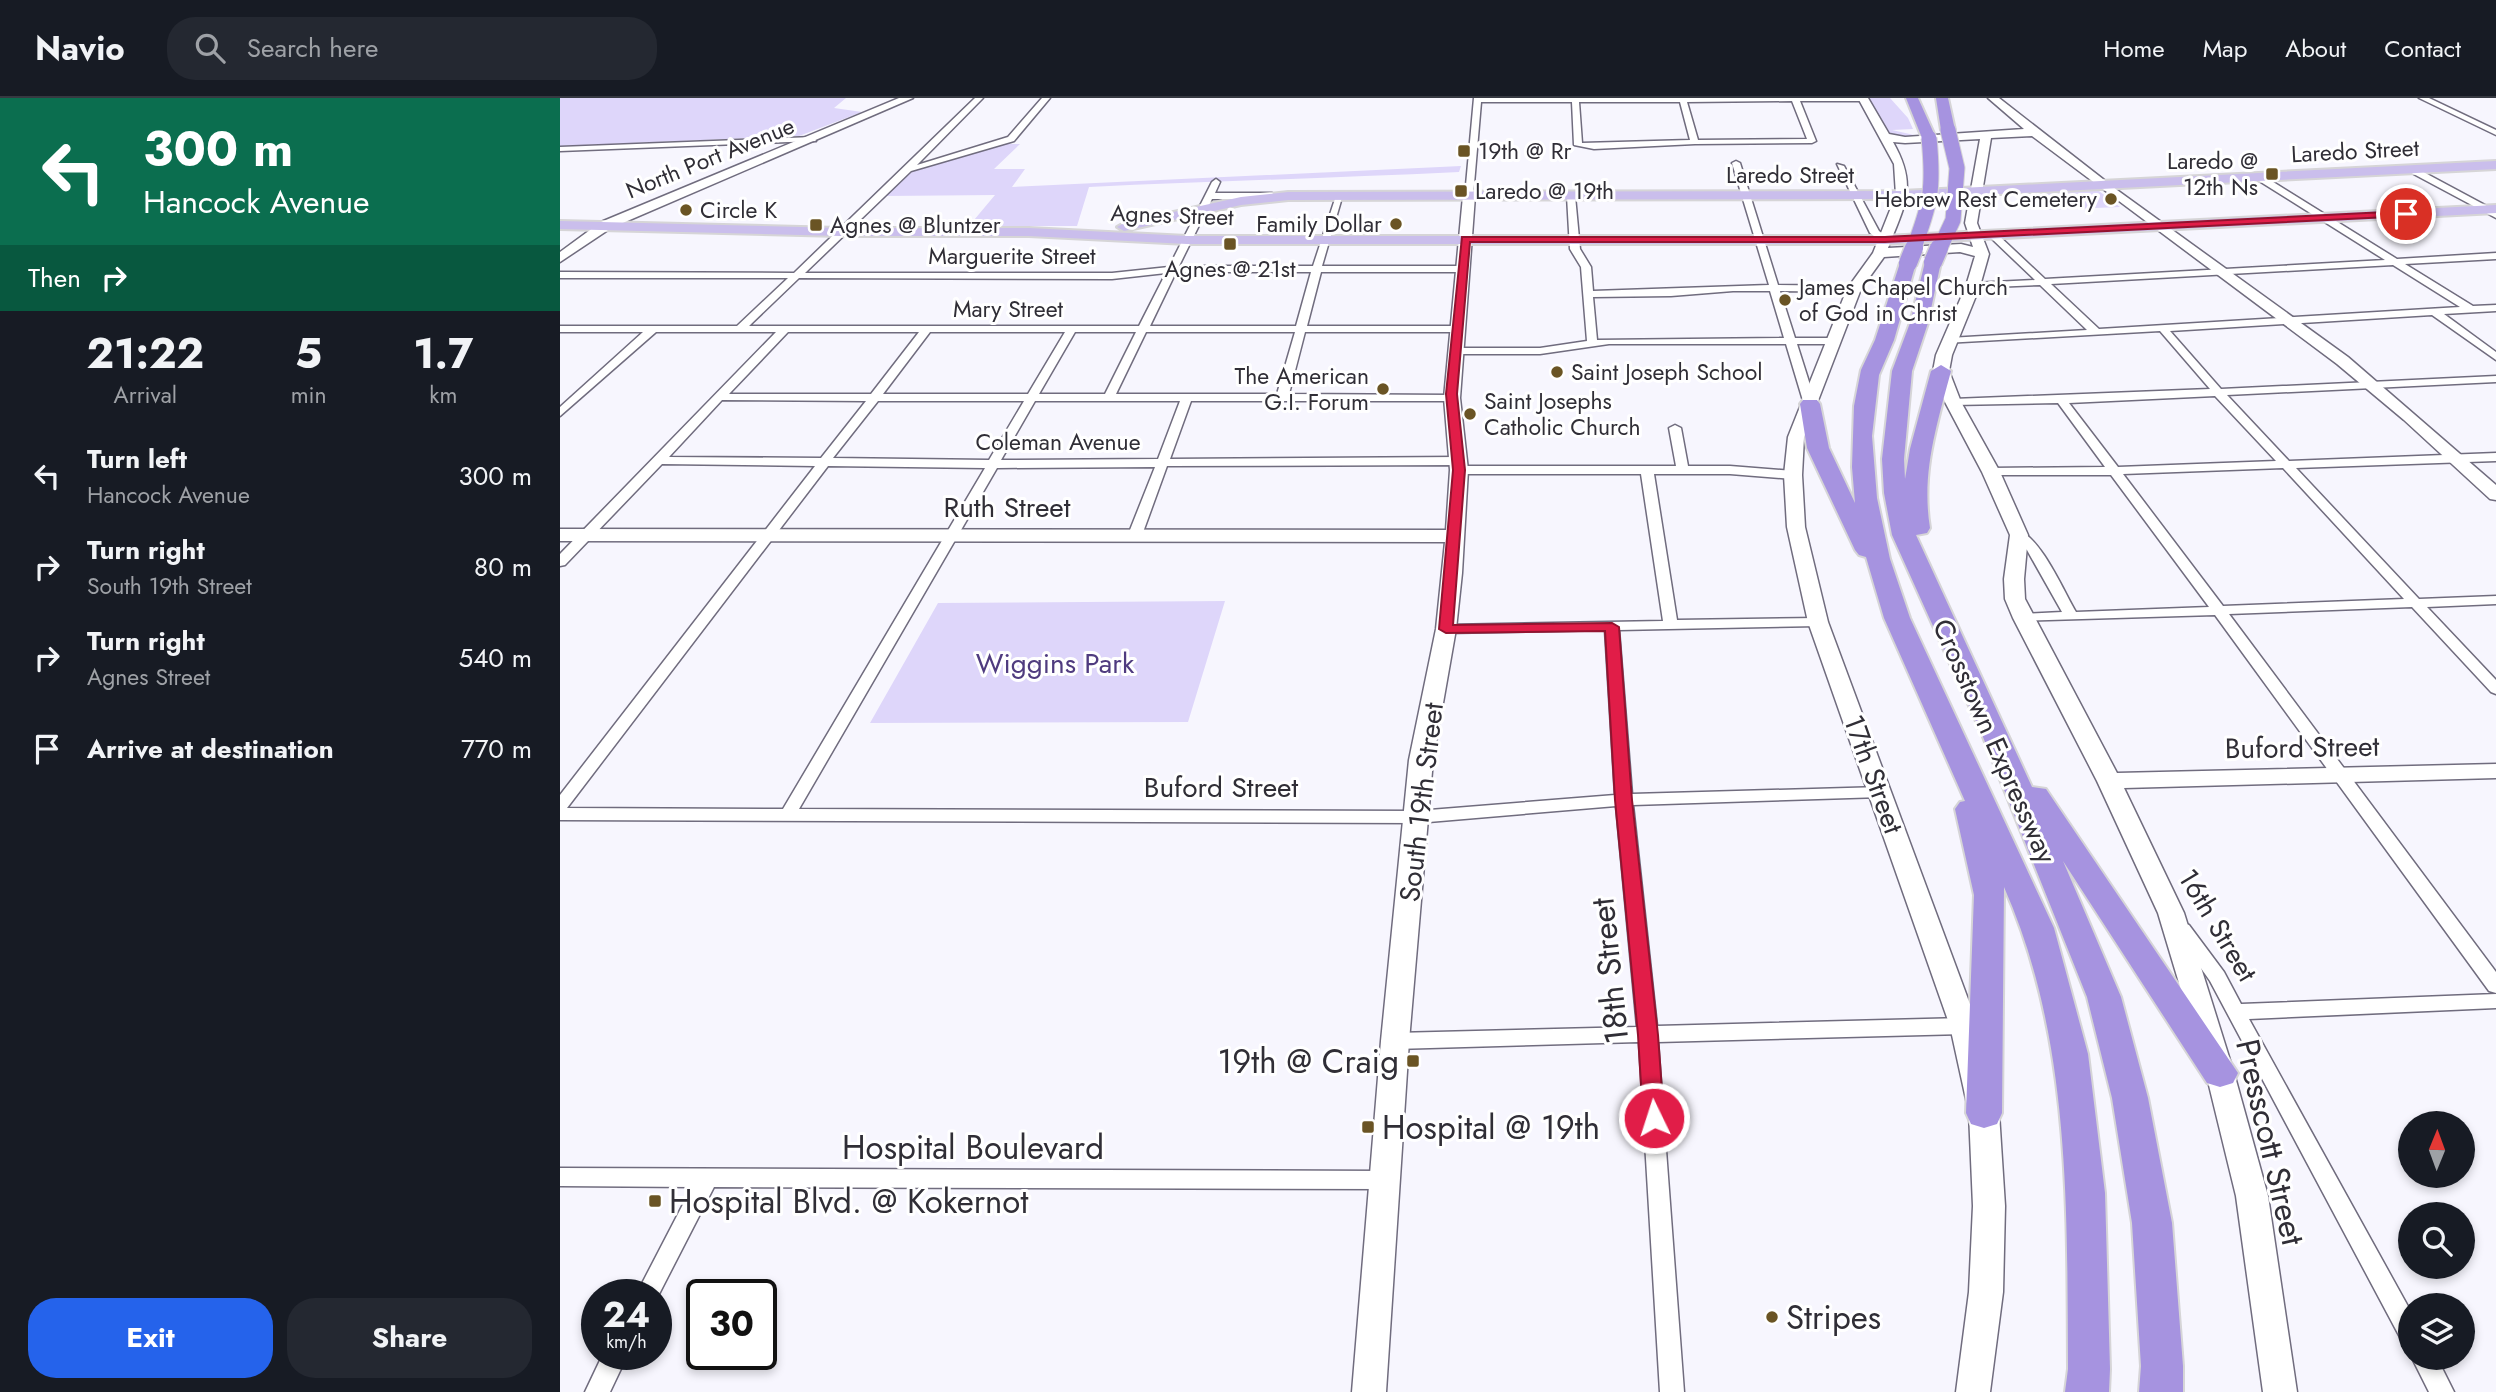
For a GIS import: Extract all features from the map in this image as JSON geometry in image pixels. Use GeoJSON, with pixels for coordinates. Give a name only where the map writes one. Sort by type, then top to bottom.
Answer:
{"type":"FeatureCollection","features":[{"type":"Feature","properties":{"kind":"highway"},"geometry":{"type":"LineString","coordinates":[[1896,98],[1926,135]]}},
{"type":"Feature","properties":{"kind":"highway"},"geometry":{"type":"LineString","coordinates":[[1912,98],[1926,135]]}},
{"type":"Feature","properties":{"kind":"highway","name":"Crosstown Expressway"},"geometry":{"type":"LineString","coordinates":[[1901,247],[1954,220],[1956,168],[1948,130],[1930,98]]}},
{"type":"Feature","properties":{"kind":"highway"},"geometry":{"type":"LineString","coordinates":[[1942,98],[1948,130]]}},
{"type":"Feature","properties":{"kind":"highway","name":"Crosstown Expressway"},"geometry":{"type":"LineString","coordinates":[[1926,135],[1933,177],[1929,209],[1901,247],[1885,338],[1870,372],[1861,428],[1863,484],[1882,577],[1896,618],[2038,928],[2070,1054],[2086,1193],[2088,1381]]}},
{"type":"Feature","properties":{"kind":"highway","name":"Crosstown Expressway"},"geometry":{"type":"LineString","coordinates":[[1901,247],[1919,323],[1902,371],[1893,459],[1895,493],[1903,535],[1997,737],[2104,997],[2130,1098],[2152,1223],[2161,1379]]}},
{"type":"Feature","properties":{"kind":"highway"},"geometry":{"type":"LineString","coordinates":[[1924,583],[1923,545],[1913,505],[1915,474],[1941,371]]}},
{"type":"Feature","properties":{"kind":"highway"},"geometry":{"type":"LineString","coordinates":[[1810,404],[1818,449],[1848,514],[1882,577]]}},
{"type":"Feature","properties":{"kind":"highway"},"geometry":{"type":"LineString","coordinates":[[1997,737],[2220,1073]]}},
{"type":"Feature","properties":{"kind":"highway"},"geometry":{"type":"LineString","coordinates":[[1956,751],[1990,895],[1984,1113]]}},
{"type":"Feature","properties":{"kind":"main road","name":"North Port Avenue"},"geometry":{"type":"LineString","coordinates":[[560,258],[606,225],[908,98]]}},
{"type":"Feature","properties":{"kind":"main road"},"geometry":{"type":"LineString","coordinates":[[1993,98],[2220,272],[2319,342],[2372,385],[2496,495]]}},
{"type":"Feature","properties":{"kind":"main road","name":"Crosstown Expressway"},"geometry":{"type":"LineString","coordinates":[[1810,404],[1831,341],[1854,289],[1901,247],[1900,164],[1863,99]]}},
{"type":"Feature","properties":{"kind":"main road"},"geometry":{"type":"LineString","coordinates":[[1886,137],[1905,140],[2037,132]]}},
{"type":"Feature","properties":{"kind":"main road"},"geometry":{"type":"LineString","coordinates":[[1986,136],[1971,223],[1982,254],[1973,286],[1949,341],[1941,371],[1953,402],[1991,472],[2019,535]]}},
{"type":"Feature","properties":{"kind":"main road","name":"Laredo Street"},"geometry":{"type":"LineString","coordinates":[[1288,196],[1902,195],[2496,165]]}},
{"type":"Feature","properties":{"kind":"main road"},"geometry":{"type":"LineString","coordinates":[[1029,232],[1132,226],[1241,201],[1288,196]]}},
{"type":"Feature","properties":{"kind":"main road","name":"South 19th Street"},"geometry":{"type":"LineString","coordinates":[[1369,1392],[1395,1041],[1421,760],[1446,629],[1455,536],[1459,466],[1452,398],[1469,196]]}},
{"type":"Feature","properties":{"kind":"main road","name":"Agnes Street"},"geometry":{"type":"LineString","coordinates":[[560,225],[840,232],[1029,232],[1186,240],[1760,240],[1901,247],[1975,237],[2492,211]]}},
{"type":"Feature","properties":{"kind":"main road"},"geometry":{"type":"LineString","coordinates":[[1901,247],[1961,248],[1982,254]]}},
{"type":"Feature","properties":{"kind":"main road","name":"17th Street"},"geometry":{"type":"LineString","coordinates":[[1810,404],[1796,437],[1793,475],[1796,527],[1818,622],[1882,792],[1964,1026],[1984,1113],[1989,1206],[1986,1292],[1973,1392]]}},
{"type":"Feature","properties":{"kind":"main road","name":"Ruth Street"},"geometry":{"type":"LineString","coordinates":[[560,535],[1455,536]]}},
{"type":"Feature","properties":{"kind":"main road","name":"16th Street"},"geometry":{"type":"LineString","coordinates":[[2019,535],[2014,579],[2015,599],[2109,781],[2171,914]]}},
{"type":"Feature","properties":{"kind":"main road","name":"Buford Street"},"geometry":{"type":"LineString","coordinates":[[2109,781],[2496,771]]}},
{"type":"Feature","properties":{"kind":"main road","name":"Presscott Street"},"geometry":{"type":"LineString","coordinates":[[2171,914],[2220,1073],[2252,1196],[2280,1392]]}},
{"type":"Feature","properties":{"kind":"street"},"geometry":{"type":"LineString","coordinates":[[740,329],[910,169],[979,98]]}},
{"type":"Feature","properties":{"kind":"street"},"geometry":{"type":"LineString","coordinates":[[910,169],[1012,139],[1046,98]]}},
{"type":"Feature","properties":{"kind":"street"},"geometry":{"type":"LineString","coordinates":[[1575,98],[1575,121],[1580,147],[1812,141],[1795,99]]}},
{"type":"Feature","properties":{"kind":"street"},"geometry":{"type":"LineString","coordinates":[[2423,98],[2496,133]]}},
{"type":"Feature","properties":{"kind":"street"},"geometry":{"type":"LineString","coordinates":[[1478,99],[1863,99]]}},
{"type":"Feature","properties":{"kind":"street","name":"South 19th Street"},"geometry":{"type":"LineString","coordinates":[[1469,196],[1478,99]]}},
{"type":"Feature","properties":{"kind":"street"},"geometry":{"type":"LineString","coordinates":[[1683,99],[1695,142]]}},
{"type":"Feature","properties":{"kind":"street"},"geometry":{"type":"LineString","coordinates":[[2480,125],[2496,124]]}},
{"type":"Feature","properties":{"kind":"street"},"geometry":{"type":"LineString","coordinates":[[560,149],[813,139]]}},
{"type":"Feature","properties":{"kind":"street"},"geometry":{"type":"LineString","coordinates":[[1736,163],[1793,341],[1810,404]]}},
{"type":"Feature","properties":{"kind":"street"},"geometry":{"type":"LineString","coordinates":[[1840,166],[1875,233],[1901,247]]}},
{"type":"Feature","properties":{"kind":"street"},"geometry":{"type":"LineString","coordinates":[[2412,169],[2492,211]]}},
{"type":"Feature","properties":{"kind":"street"},"geometry":{"type":"LineString","coordinates":[[2259,177],[2472,310]]}},
{"type":"Feature","properties":{"kind":"street"},"geometry":{"type":"LineString","coordinates":[[1109,397],[1216,182]]}},
{"type":"Feature","properties":{"kind":"street","name":"Laredo Street"},"geometry":{"type":"LineString","coordinates":[[1209,196],[1288,196]]}},
{"type":"Feature","properties":{"kind":"street"},"geometry":{"type":"LineString","coordinates":[[1282,398],[1317,268],[1340,196]]}},
{"type":"Feature","properties":{"kind":"street"},"geometry":{"type":"LineString","coordinates":[[1571,196],[1576,253],[1586,267],[1592,342]]}},
{"type":"Feature","properties":{"kind":"street"},"geometry":{"type":"LineString","coordinates":[[1994,236],[2097,333]]}},
{"type":"Feature","properties":{"kind":"street"},"geometry":{"type":"LineString","coordinates":[[1973,286],[2496,256]]}},
{"type":"Feature","properties":{"kind":"street","name":"Marguerite Street"},"geometry":{"type":"LineString","coordinates":[[560,275],[1112,276],[1173,268],[1463,269]]}},
{"type":"Feature","properties":{"kind":"street"},"geometry":{"type":"LineString","coordinates":[[1588,294],[1671,293],[1733,288],[1854,289]]}},
{"type":"Feature","properties":{"kind":"street"},"geometry":{"type":"LineString","coordinates":[[1949,341],[2496,308]]}},
{"type":"Feature","properties":{"kind":"street"},"geometry":{"type":"LineString","coordinates":[[2435,312],[2496,358]]}},
{"type":"Feature","properties":{"kind":"street","name":"Mary Street"},"geometry":{"type":"LineString","coordinates":[[560,329],[1457,329]]}},
{"type":"Feature","properties":{"kind":"street"},"geometry":{"type":"LineString","coordinates":[[560,413],[653,329]]}},
{"type":"Feature","properties":{"kind":"street"},"geometry":{"type":"LineString","coordinates":[[560,562],[785,329]]}},
{"type":"Feature","properties":{"kind":"street"},"geometry":{"type":"LineString","coordinates":[[2163,329],[2218,392],[2496,689]]}},
{"type":"Feature","properties":{"kind":"street"},"geometry":{"type":"LineString","coordinates":[[560,806],[926,330]]}},
{"type":"Feature","properties":{"kind":"street"},"geometry":{"type":"LineString","coordinates":[[787,816],[1071,330]]}},
{"type":"Feature","properties":{"kind":"street"},"geometry":{"type":"LineString","coordinates":[[1454,351],[1540,351],[1592,342],[1831,341]]}},
{"type":"Feature","properties":{"kind":"street"},"geometry":{"type":"LineString","coordinates":[[1953,402],[2061,400],[2496,379]]}},
{"type":"Feature","properties":{"kind":"street"},"geometry":{"type":"LineString","coordinates":[[717,397],[1452,398]]}},
{"type":"Feature","properties":{"kind":"street"},"geometry":{"type":"LineString","coordinates":[[1135,535],[1187,398]]}},
{"type":"Feature","properties":{"kind":"street"},"geometry":{"type":"LineString","coordinates":[[2061,400],[2343,776],[2496,986]]}},
{"type":"Feature","properties":{"kind":"street"},"geometry":{"type":"LineString","coordinates":[[1675,428],[1683,470]]}},
{"type":"Feature","properties":{"kind":"street"},"geometry":{"type":"LineString","coordinates":[[1991,472],[2116,471],[2496,457]]}},
{"type":"Feature","properties":{"kind":"street","name":"Coleman Avenue"},"geometry":{"type":"LineString","coordinates":[[658,460],[992,464],[1164,462],[1683,470],[1793,475]]}},
{"type":"Feature","properties":{"kind":"street"},"geometry":{"type":"LineString","coordinates":[[1647,470],[1671,625]]}},
{"type":"Feature","properties":{"kind":"street"},"geometry":{"type":"LineString","coordinates":[[2019,535],[2032,548],[2071,615]]}},
{"type":"Feature","properties":{"kind":"street"},"geometry":{"type":"LineString","coordinates":[[2023,618],[2496,600]]}},
{"type":"Feature","properties":{"kind":"street"},"geometry":{"type":"LineString","coordinates":[[1446,629],[1818,622]]}},
{"type":"Feature","properties":{"kind":"street","name":"18th Street"},"geometry":{"type":"LineString","coordinates":[[1612,627],[1624,800],[1648,1035],[1672,1392]]}},
{"type":"Feature","properties":{"kind":"street","name":"Buford Street"},"geometry":{"type":"LineString","coordinates":[[560,814],[1417,817],[1624,800],[1882,792]]}},
{"type":"Feature","properties":{"kind":"street","name":"16th Street"},"geometry":{"type":"LineString","coordinates":[[2171,914],[2217,977],[2398,1311]]}},
{"type":"Feature","properties":{"kind":"street"},"geometry":{"type":"LineString","coordinates":[[2235,1012],[2496,1001]]}},
{"type":"Feature","properties":{"kind":"street"},"geometry":{"type":"LineString","coordinates":[[1395,1041],[1964,1026]]}},
{"type":"Feature","properties":{"kind":"street","name":"Hospital Boulevard"},"geometry":{"type":"LineString","coordinates":[[560,1177],[1385,1180]]}},
{"type":"Feature","properties":{"kind":"street"},"geometry":{"type":"LineString","coordinates":[[655,1279],[708,1177]]}},
{"type":"Feature","properties":{"kind":"street"},"geometry":{"type":"LineString","coordinates":[[597,1392],[608,1370]]}},
{"type":"Feature","properties":{"kind":"street"},"geometry":{"type":"LineString","coordinates":[[2430,1370],[2442,1392]]}},
{"type":"Feature","properties":{"kind":"green space"},"geometry":{"type":"Polygon","coordinates":[[[560,98],[846,98],[834,108],[862,112],[799,136],[560,146],[560,98]]]}},
{"type":"Feature","properties":{"kind":"green space"},"geometry":{"type":"Polygon","coordinates":[[[1868,98],[1890,98],[1908,118],[1913,129],[1892,130],[1914,135],[1915,138],[1891,136],[1868,98]]]}},
{"type":"Feature","properties":{"kind":"green space"},"geometry":{"type":"Polygon","coordinates":[[[1005,144],[1020,144],[994,169],[1025,169],[1012,187],[1461,166],[1459,172],[1089,187],[1077,226],[969,226],[995,195],[885,196],[913,171],[1005,144]]]}},
{"type":"Feature","properties":{"kind":"green space"},"geometry":{"type":"Polygon","coordinates":[[[2095,188],[2120,207],[2046,210],[2026,191],[2095,188]]]}},
{"type":"Feature","properties":{"kind":"green space","name":"Wiggins Park"},"geometry":{"type":"Polygon","coordinates":[[[1225,601],[1188,722],[870,723],[938,603],[1225,601]]]}},
{"type":"Feature","properties":{"kind":"place","name":"19th @ Rr"},"geometry":{"type":"Point","coordinates":[1464,151]}},
{"type":"Feature","properties":{"kind":"place","name":"Laredo @ 12th Ns"},"geometry":{"type":"Point","coordinates":[2272,174]}},
{"type":"Feature","properties":{"kind":"place","name":"Laredo @ 19th"},"geometry":{"type":"Point","coordinates":[1461,191]}},
{"type":"Feature","properties":{"kind":"place","name":"Hebrew Rest Cemetery"},"geometry":{"type":"Point","coordinates":[2111,199]}},
{"type":"Feature","properties":{"kind":"place","name":"Circle K"},"geometry":{"type":"Point","coordinates":[686,210]}},
{"type":"Feature","properties":{"kind":"place","name":"Family Dollar"},"geometry":{"type":"Point","coordinates":[1396,224]}},
{"type":"Feature","properties":{"kind":"place","name":"Agnes @ Bluntzer"},"geometry":{"type":"Point","coordinates":[816,225]}},
{"type":"Feature","properties":{"kind":"place","name":"Agnes @ 21st"},"geometry":{"type":"Point","coordinates":[1230,244]}},
{"type":"Feature","properties":{"kind":"place","name":"James Chapel Church of God in Christ"},"geometry":{"type":"Point","coordinates":[1785,300]}},
{"type":"Feature","properties":{"kind":"place","name":"Saint Joseph School"},"geometry":{"type":"Point","coordinates":[1557,372]}},
{"type":"Feature","properties":{"kind":"place","name":"The American G.I. Forum"},"geometry":{"type":"Point","coordinates":[1383,389]}},
{"type":"Feature","properties":{"kind":"place","name":"Saint Josephs Catholic Church"},"geometry":{"type":"Point","coordinates":[1470,414]}},
{"type":"Feature","properties":{"kind":"place","name":"19th @ Craig"},"geometry":{"type":"Point","coordinates":[1413,1061]}},
{"type":"Feature","properties":{"kind":"place","name":"Hospital @ 19th"},"geometry":{"type":"Point","coordinates":[1368,1127]}},
{"type":"Feature","properties":{"kind":"place","name":"Hospital Blvd. @ Kokernot"},"geometry":{"type":"Point","coordinates":[655,1201]}},
{"type":"Feature","properties":{"kind":"place","name":"Stripes"},"geometry":{"type":"Point","coordinates":[1772,1317]}},
{"type":"Feature","properties":{"kind":"route"},"geometry":{"type":"LineString","coordinates":[[1654,1118],[1624,800],[1612,627],[1446,629],[1459,470],[1452,417],[1454,351],[1466,239],[1885,240],[2406,214]]}}]}
